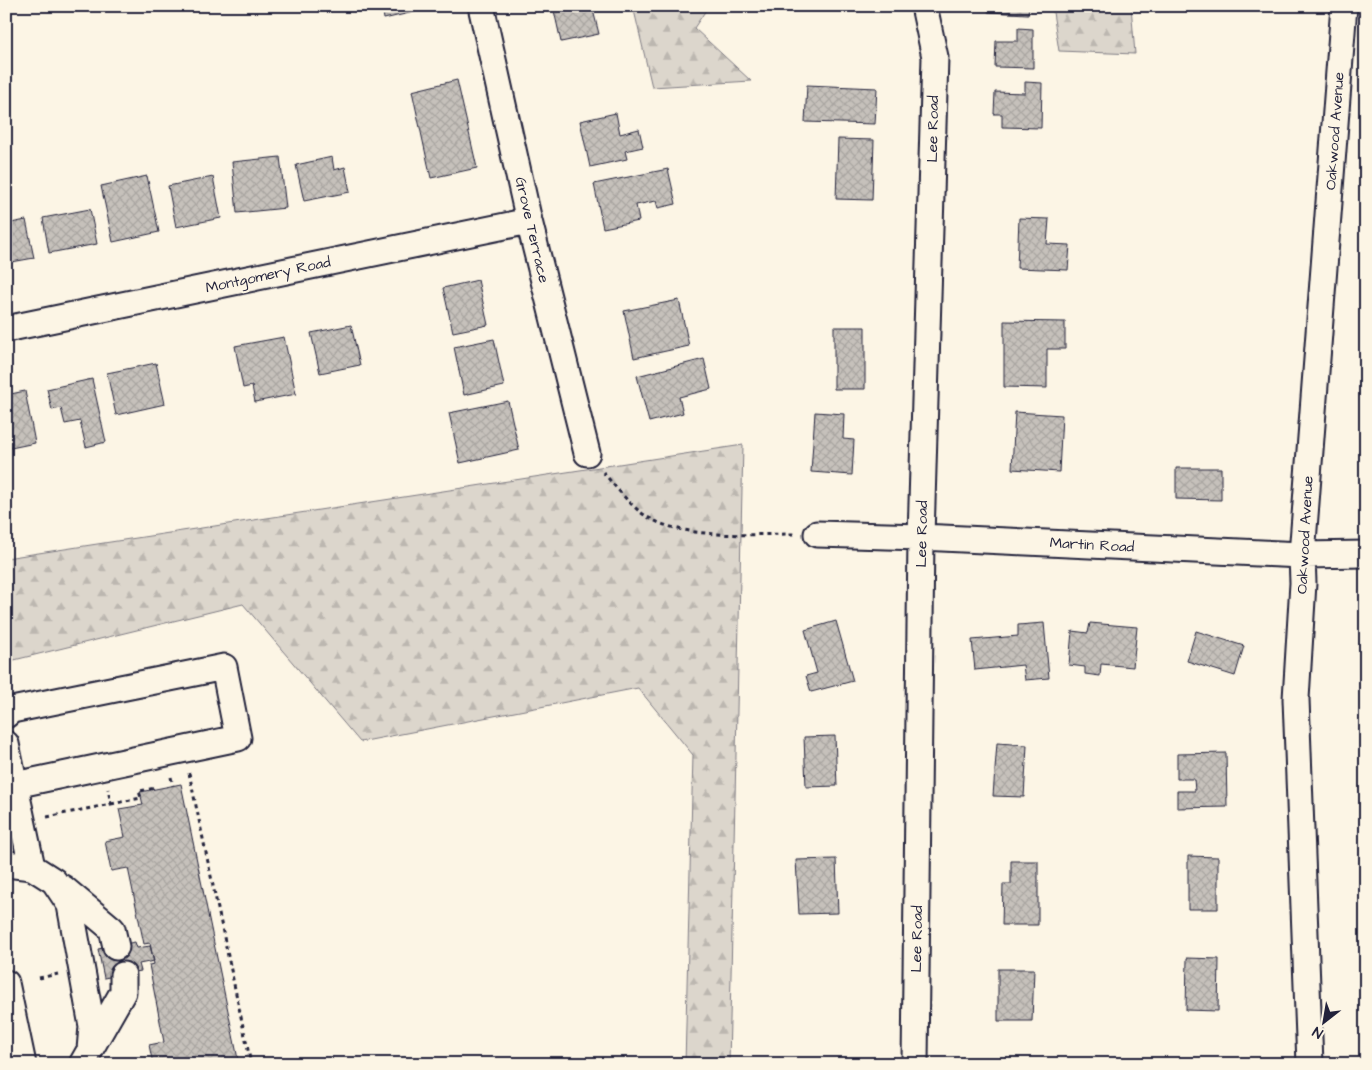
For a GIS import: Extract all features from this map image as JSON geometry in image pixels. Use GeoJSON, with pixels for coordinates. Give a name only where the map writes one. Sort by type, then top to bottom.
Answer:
{"type":"FeatureCollection","features":[{"type":"Feature","properties":{"kind":"street","name":"Grove Terrace"},"geometry":{"type":"LineString","coordinates":[[481,6],[530,221],[587,453]]}},
{"type":"Feature","properties":{"kind":"street","name":"Lee Road"},"geometry":{"type":"LineString","coordinates":[[915,1064],[922,537],[935,56],[924,6]]}},
{"type":"Feature","properties":{"kind":"street","name":"Oakwood Avenue"},"geometry":{"type":"LineString","coordinates":[[1310,1064],[1296,699],[1303,583],[1302,555],[1344,6]]}},
{"type":"Feature","properties":{"kind":"street","name":"Montgomery Road"},"geometry":{"type":"LineString","coordinates":[[6,329],[530,221]]}},
{"type":"Feature","properties":{"kind":"street","name":"Martin Road"},"geometry":{"type":"LineString","coordinates":[[818,534],[922,537],[1302,555],[1366,554]]}},
{"type":"Feature","properties":{"kind":"street"},"geometry":{"type":"LineString","coordinates":[[6,715],[12,710],[224,668],[238,738],[15,785]]}},
{"type":"Feature","properties":{"kind":"street"},"geometry":{"type":"LineString","coordinates":[[6,744],[32,867]]}},
{"type":"Feature","properties":{"kind":"street"},"geometry":{"type":"LineString","coordinates":[[6,864],[32,867],[54,881],[112,929],[116,947]]}},
{"type":"Feature","properties":{"kind":"street"},"geometry":{"type":"LineString","coordinates":[[54,881],[70,905],[92,1026],[86,1057]]}},
{"type":"Feature","properties":{"kind":"street"},"geometry":{"type":"LineString","coordinates":[[86,1057],[123,992],[123,975]]}},
{"type":"Feature","properties":{"kind":"street"},"geometry":{"type":"LineString","coordinates":[[6,983],[23,1064]]}},
{"type":"Feature","properties":{"kind":"path"},"geometry":{"type":"LineString","coordinates":[[587,453],[616,487],[640,511],[658,523],[685,531],[730,534],[818,534]]}},
{"type":"Feature","properties":{"kind":"path"},"geometry":{"type":"LineString","coordinates":[[188,770],[251,1064]]}},
{"type":"Feature","properties":{"kind":"path"},"geometry":{"type":"LineString","coordinates":[[170,773],[173,786]]}},
{"type":"Feature","properties":{"kind":"path"},"geometry":{"type":"LineString","coordinates":[[107,786],[111,804]]}},
{"type":"Feature","properties":{"kind":"path"},"geometry":{"type":"LineString","coordinates":[[41,818],[140,798],[139,791],[155,788]]}},
{"type":"Feature","properties":{"kind":"path"},"geometry":{"type":"LineString","coordinates":[[39,978],[58,974]]}},
{"type":"Feature","properties":{"kind":"green space"},"geometry":{"type":"Polygon","coordinates":[[[633,6],[711,6],[708,7],[694,28],[751,81],[652,87],[633,6]]]}},
{"type":"Feature","properties":{"kind":"green space"},"geometry":{"type":"Polygon","coordinates":[[[1052,6],[1131,6],[1135,54],[1059,51],[1052,6]]]}},
{"type":"Feature","properties":{"kind":"green space"},"geometry":{"type":"Polygon","coordinates":[[[743,445],[729,1064],[685,1064],[693,755],[638,688],[360,742],[243,604],[6,662],[6,558],[743,445]]]}},
{"type":"Feature","properties":{"kind":"building"},"geometry":{"type":"Polygon","coordinates":[[[382,6],[417,6],[418,11],[384,19],[382,6]]]}},
{"type":"Feature","properties":{"kind":"building"},"geometry":{"type":"Polygon","coordinates":[[[553,6],[592,6],[599,34],[561,42],[553,6]]]}},
{"type":"Feature","properties":{"kind":"building"},"geometry":{"type":"Polygon","coordinates":[[[988,6],[1029,6],[1028,14],[988,12],[988,6]]]}},
{"type":"Feature","properties":{"kind":"building"},"geometry":{"type":"Polygon","coordinates":[[[1018,28],[1033,29],[1033,68],[995,67],[996,41],[1018,41],[1018,28]]]}},
{"type":"Feature","properties":{"kind":"building"},"geometry":{"type":"Polygon","coordinates":[[[457,80],[477,168],[431,178],[412,91],[457,80]]]}},
{"type":"Feature","properties":{"kind":"building"},"geometry":{"type":"Polygon","coordinates":[[[1025,82],[1042,83],[1041,128],[1002,127],[1002,114],[994,114],[995,92],[1025,93],[1025,82]]]}},
{"type":"Feature","properties":{"kind":"building"},"geometry":{"type":"Polygon","coordinates":[[[807,85],[877,88],[875,124],[805,122],[807,85]]]}},
{"type":"Feature","properties":{"kind":"building"},"geometry":{"type":"Polygon","coordinates":[[[616,113],[620,134],[639,129],[643,147],[625,151],[627,159],[590,167],[580,121],[616,113]]]}},
{"type":"Feature","properties":{"kind":"building"},"geometry":{"type":"Polygon","coordinates":[[[838,139],[874,140],[872,200],[836,199],[838,139]]]}},
{"type":"Feature","properties":{"kind":"building"},"geometry":{"type":"Polygon","coordinates":[[[280,157],[286,208],[237,213],[232,162],[280,157]]]}},
{"type":"Feature","properties":{"kind":"building"},"geometry":{"type":"Polygon","coordinates":[[[332,157],[334,170],[345,167],[350,192],[304,201],[296,165],[332,157]]]}},
{"type":"Feature","properties":{"kind":"building"},"geometry":{"type":"Polygon","coordinates":[[[668,169],[676,204],[658,208],[656,201],[636,205],[639,221],[603,228],[594,184],[668,169]]]}},
{"type":"Feature","properties":{"kind":"building"},"geometry":{"type":"Polygon","coordinates":[[[147,176],[159,232],[113,242],[101,186],[147,176]]]}},
{"type":"Feature","properties":{"kind":"building"},"geometry":{"type":"Polygon","coordinates":[[[213,177],[221,218],[176,227],[168,186],[213,177]]]}},
{"type":"Feature","properties":{"kind":"building"},"geometry":{"type":"Polygon","coordinates":[[[90,209],[97,244],[49,253],[43,218],[90,209]]]}},
{"type":"Feature","properties":{"kind":"building"},"geometry":{"type":"Polygon","coordinates":[[[1019,218],[1049,219],[1047,244],[1070,245],[1068,270],[1017,268],[1019,218]]]}},
{"type":"Feature","properties":{"kind":"building"},"geometry":{"type":"Polygon","coordinates":[[[26,220],[34,258],[6,263],[6,224],[26,220]]]}},
{"type":"Feature","properties":{"kind":"building"},"geometry":{"type":"Polygon","coordinates":[[[478,280],[488,325],[453,332],[443,288],[478,280]]]}},
{"type":"Feature","properties":{"kind":"building"},"geometry":{"type":"Polygon","coordinates":[[[679,300],[689,346],[634,358],[624,311],[679,300]]]}},
{"type":"Feature","properties":{"kind":"building"},"geometry":{"type":"Polygon","coordinates":[[[1004,321],[1065,322],[1065,349],[1047,349],[1047,388],[1004,387],[1004,321]]]}},
{"type":"Feature","properties":{"kind":"building"},"geometry":{"type":"Polygon","coordinates":[[[351,325],[360,365],[320,373],[311,333],[351,325]]]}},
{"type":"Feature","properties":{"kind":"building"},"geometry":{"type":"Polygon","coordinates":[[[834,327],[865,327],[865,389],[834,389],[834,327]]]}},
{"type":"Feature","properties":{"kind":"building"},"geometry":{"type":"Polygon","coordinates":[[[284,337],[296,394],[255,402],[252,386],[243,388],[235,346],[284,337]]]}},
{"type":"Feature","properties":{"kind":"building"},"geometry":{"type":"Polygon","coordinates":[[[494,339],[504,386],[464,395],[454,347],[494,339]]]}},
{"type":"Feature","properties":{"kind":"building"},"geometry":{"type":"Polygon","coordinates":[[[704,359],[711,389],[679,397],[683,413],[649,422],[637,376],[704,359]]]}},
{"type":"Feature","properties":{"kind":"building"},"geometry":{"type":"Polygon","coordinates":[[[156,363],[165,404],[116,415],[107,373],[156,363]]]}},
{"type":"Feature","properties":{"kind":"building"},"geometry":{"type":"Polygon","coordinates":[[[92,379],[106,442],[86,447],[80,421],[65,424],[61,408],[52,410],[47,389],[92,379]]]}},
{"type":"Feature","properties":{"kind":"building"},"geometry":{"type":"Polygon","coordinates":[[[25,391],[35,443],[6,449],[6,395],[25,391]]]}},
{"type":"Feature","properties":{"kind":"building"},"geometry":{"type":"Polygon","coordinates":[[[508,401],[519,450],[460,463],[449,413],[508,401]]]}},
{"type":"Feature","properties":{"kind":"building"},"geometry":{"type":"Polygon","coordinates":[[[815,412],[844,414],[843,439],[854,440],[852,475],[811,472],[815,412]]]}},
{"type":"Feature","properties":{"kind":"building"},"geometry":{"type":"Polygon","coordinates":[[[1015,412],[1062,415],[1059,472],[1012,469],[1015,412]]]}},
{"type":"Feature","properties":{"kind":"building"},"geometry":{"type":"Polygon","coordinates":[[[1176,468],[1221,468],[1221,500],[1176,499],[1176,468]]]}},
{"type":"Feature","properties":{"kind":"building"},"geometry":{"type":"Polygon","coordinates":[[[836,621],[853,681],[811,692],[806,676],[817,673],[805,630],[836,621]]]}},
{"type":"Feature","properties":{"kind":"building"},"geometry":{"type":"Polygon","coordinates":[[[1044,623],[1049,678],[1025,680],[1023,665],[975,670],[972,640],[1018,636],[1018,625],[1044,623]]]}},
{"type":"Feature","properties":{"kind":"building"},"geometry":{"type":"Polygon","coordinates":[[[1090,623],[1137,627],[1133,667],[1101,664],[1100,676],[1085,674],[1085,667],[1069,665],[1072,631],[1088,633],[1090,623]]]}},
{"type":"Feature","properties":{"kind":"building"},"geometry":{"type":"Polygon","coordinates":[[[1196,631],[1244,646],[1235,676],[1187,661],[1196,631]]]}},
{"type":"Feature","properties":{"kind":"building"},"geometry":{"type":"Polygon","coordinates":[[[835,736],[837,786],[806,787],[804,737],[835,736]]]}},
{"type":"Feature","properties":{"kind":"building"},"geometry":{"type":"Polygon","coordinates":[[[997,743],[1027,745],[1024,797],[993,796],[997,743]]]}},
{"type":"Feature","properties":{"kind":"building"},"geometry":{"type":"Polygon","coordinates":[[[1226,753],[1227,807],[1177,808],[1177,791],[1195,791],[1194,779],[1177,779],[1177,754],[1226,753]]]}},
{"type":"Feature","properties":{"kind":"building"},"geometry":{"type":"Polygon","coordinates":[[[181,784],[239,1064],[153,1064],[149,1045],[164,1042],[149,965],[154,964],[150,943],[144,944],[128,868],[111,871],[105,841],[125,837],[119,809],[143,805],[140,792],[181,784]]]}},
{"type":"Feature","properties":{"kind":"building"},"geometry":{"type":"Polygon","coordinates":[[[1188,856],[1218,857],[1218,909],[1188,909],[1188,856]]]}},
{"type":"Feature","properties":{"kind":"building"},"geometry":{"type":"Polygon","coordinates":[[[836,859],[838,913],[799,914],[796,860],[836,859]]]}},
{"type":"Feature","properties":{"kind":"building"},"geometry":{"type":"Polygon","coordinates":[[[1011,861],[1038,861],[1038,925],[1002,925],[1003,884],[1011,884],[1011,861]]]}},
{"type":"Feature","properties":{"kind":"building"},"geometry":{"type":"Polygon","coordinates":[[[135,942],[137,948],[150,946],[154,961],[139,964],[141,971],[104,978],[98,949],[135,942]]]}},
{"type":"Feature","properties":{"kind":"building"},"geometry":{"type":"Polygon","coordinates":[[[1187,958],[1219,959],[1218,1011],[1186,1010],[1187,958]]]}},
{"type":"Feature","properties":{"kind":"building"},"geometry":{"type":"Polygon","coordinates":[[[998,969],[1034,969],[1032,1021],[998,1021],[998,969]]]}},
{"type":"Feature","properties":{"kind":"building"},"geometry":{"type":"Polygon","coordinates":[[[1185,1062],[1217,1062],[1217,1064],[1185,1064],[1185,1062]]]}}]}
